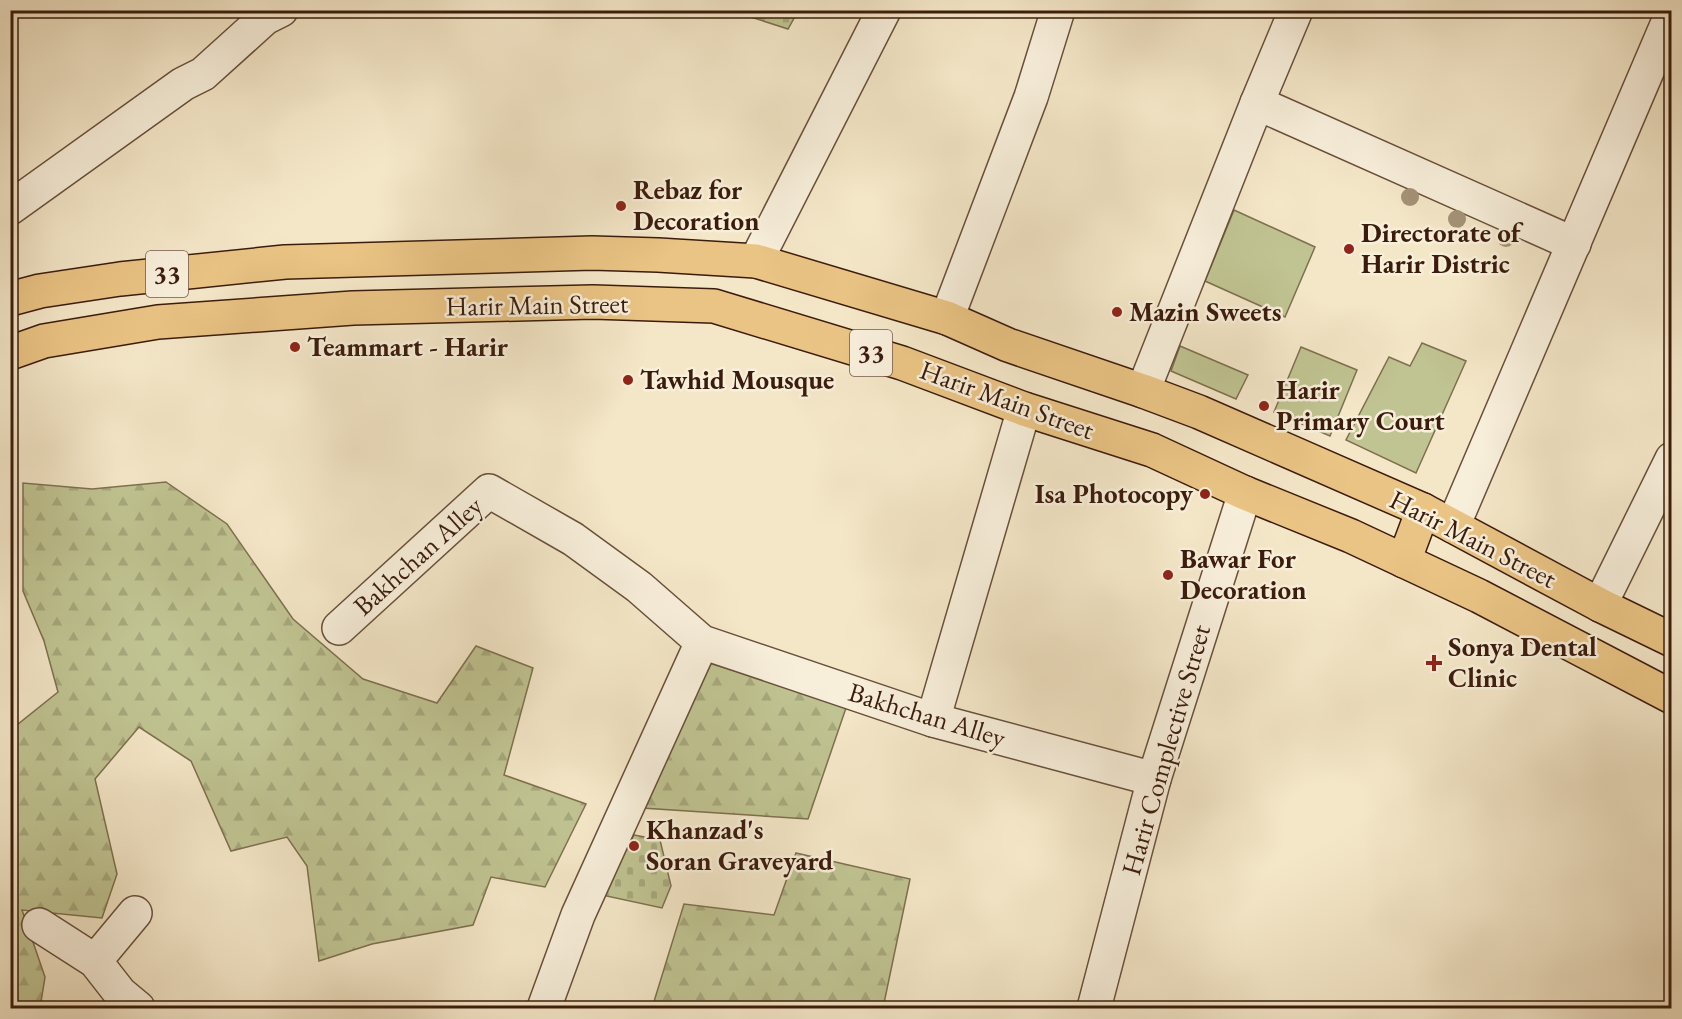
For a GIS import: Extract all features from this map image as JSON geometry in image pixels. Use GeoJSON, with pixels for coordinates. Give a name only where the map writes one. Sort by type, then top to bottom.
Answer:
{"type":"FeatureCollection","features":[{"type":"Feature","properties":{"kind":"main road","name":"Harir Main Street"},"geometry":{"type":"LineString","coordinates":[[10,299],[40,291],[120,279],[285,262],[592,253],[756,261],[947,318],[1008,345],[1143,391],[1277,445],[1423,510],[1600,605],[1671,640]]}},
{"type":"Feature","properties":{"kind":"main road"},"geometry":{"type":"LineString","coordinates":[[439,258],[443,306]]}},
{"type":"Feature","properties":{"kind":"main road","name":"Harir Main Street"},"geometry":{"type":"LineString","coordinates":[[10,353],[44,340],[158,322],[353,308],[592,302],[714,306],[902,363],[1024,409],[1152,450],[1245,493],[1351,536],[1479,596],[1671,697]]}},
{"type":"Feature","properties":{"kind":"main road"},"geometry":{"type":"LineString","coordinates":[[1404,561],[1423,510]]}},
{"type":"Feature","properties":{"kind":"street"},"geometry":{"type":"LineString","coordinates":[[10,208],[183,84],[203,74],[265,18],[281,10]]}},
{"type":"Feature","properties":{"kind":"street"},"geometry":{"type":"LineString","coordinates":[[756,261],[884,10]]}},
{"type":"Feature","properties":{"kind":"street"},"geometry":{"type":"LineString","coordinates":[[947,318],[1031,97],[1058,10]]}},
{"type":"Feature","properties":{"kind":"street"},"geometry":{"type":"LineString","coordinates":[[1143,391],[1296,10]]}},
{"type":"Feature","properties":{"kind":"street"},"geometry":{"type":"LineString","coordinates":[[1453,526],[1671,13]]}},
{"type":"Feature","properties":{"kind":"street"},"geometry":{"type":"LineString","coordinates":[[1257,103],[1574,244]]}},
{"type":"Feature","properties":{"kind":"street"},"geometry":{"type":"LineString","coordinates":[[933,720],[1024,409]]}},
{"type":"Feature","properties":{"kind":"street"},"geometry":{"type":"LineString","coordinates":[[1600,605],[1671,459]]}},
{"type":"Feature","properties":{"kind":"street","name":"Bakhchan Alley"},"geometry":{"type":"LineString","coordinates":[[339,628],[489,491],[573,539],[639,587],[702,642],[933,720],[1154,779]]}},
{"type":"Feature","properties":{"kind":"street","name":"Harir Complective Street"},"geometry":{"type":"LineString","coordinates":[[1094,1008],[1154,779],[1245,493]]}},
{"type":"Feature","properties":{"kind":"street"},"geometry":{"type":"LineString","coordinates":[[544,1008],[578,915],[702,642]]}},
{"type":"Feature","properties":{"kind":"street"},"geometry":{"type":"LineString","coordinates":[[95,961],[135,913]]}},
{"type":"Feature","properties":{"kind":"street"},"geometry":{"type":"LineString","coordinates":[[39,925],[95,961],[120,993],[138,1008]]}},
{"type":"Feature","properties":{"kind":"green space"},"geometry":{"type":"Polygon","coordinates":[[[732,11],[798,11],[788,29],[732,11]]]}},
{"type":"Feature","properties":{"kind":"green space"},"geometry":{"type":"Polygon","coordinates":[[[1234,210],[1315,247],[1285,317],[1205,281],[1234,210]]]}},
{"type":"Feature","properties":{"kind":"green space"},"geometry":{"type":"Polygon","coordinates":[[[1422,343],[1466,361],[1416,473],[1346,440],[1389,357],[1410,366],[1422,343]]]}},
{"type":"Feature","properties":{"kind":"green space"},"geometry":{"type":"Polygon","coordinates":[[[1180,346],[1248,375],[1236,399],[1171,371],[1180,346]]]}},
{"type":"Feature","properties":{"kind":"green space"},"geometry":{"type":"Polygon","coordinates":[[[1301,347],[1357,370],[1330,436],[1274,412],[1301,347]]]}},
{"type":"Feature","properties":{"kind":"green space"},"geometry":{"type":"Polygon","coordinates":[[[166,482],[227,524],[293,619],[363,679],[437,703],[476,646],[533,668],[504,775],[586,804],[545,887],[491,877],[473,925],[372,944],[319,961],[307,866],[287,837],[231,851],[191,761],[139,727],[95,779],[117,874],[102,918],[22,910],[45,977],[40,1008],[11,1008],[11,727],[58,692],[44,641],[23,591],[23,483],[92,489],[166,482]]]}},
{"type":"Feature","properties":{"kind":"green space"},"geometry":{"type":"Polygon","coordinates":[[[689,657],[847,705],[808,819],[627,807],[689,657]]]}},
{"type":"Feature","properties":{"kind":"green space"},"geometry":{"type":"Polygon","coordinates":[[[634,835],[660,840],[671,886],[662,908],[602,895],[634,835]]]}},
{"type":"Feature","properties":{"kind":"green space"},"geometry":{"type":"Polygon","coordinates":[[[796,853],[910,879],[883,1008],[807,1008],[779,1002],[767,1008],[652,1008],[684,904],[774,915],[796,853]]]}},
{"type":"Feature","properties":{"kind":"place","name":"Rebaz for Decoration"},"geometry":{"type":"Point","coordinates":[621,206]}},
{"type":"Feature","properties":{"kind":"place","name":"Directorate of Harir Distric"},"geometry":{"type":"Point","coordinates":[1349,249]}},
{"type":"Feature","properties":{"kind":"place","name":"Mazin Sweets"},"geometry":{"type":"Point","coordinates":[1117,312]}},
{"type":"Feature","properties":{"kind":"place","name":"Teammart - Harir"},"geometry":{"type":"Point","coordinates":[295,347]}},
{"type":"Feature","properties":{"kind":"place","name":"Tawhid Mousque"},"geometry":{"type":"Point","coordinates":[628,380]}},
{"type":"Feature","properties":{"kind":"place","name":"Harir Primary Court"},"geometry":{"type":"Point","coordinates":[1264,406]}},
{"type":"Feature","properties":{"kind":"place","name":"Isa Photocopy"},"geometry":{"type":"Point","coordinates":[1205,494]}},
{"type":"Feature","properties":{"kind":"place","name":"Bawar For Decoration"},"geometry":{"type":"Point","coordinates":[1168,575]}},
{"type":"Feature","properties":{"kind":"place","name":"Sonya Dental Clinic"},"geometry":{"type":"Point","coordinates":[1434,663]}},
{"type":"Feature","properties":{"kind":"place","name":"Khanzad's Soran Graveyard"},"geometry":{"type":"Point","coordinates":[634,846]}}]}
